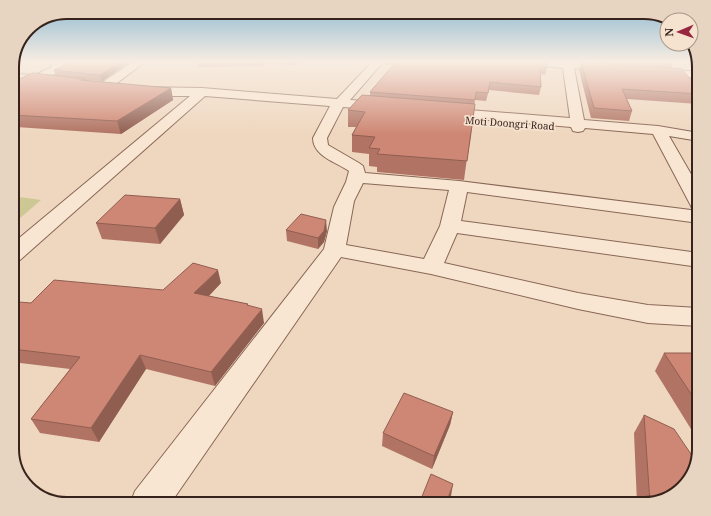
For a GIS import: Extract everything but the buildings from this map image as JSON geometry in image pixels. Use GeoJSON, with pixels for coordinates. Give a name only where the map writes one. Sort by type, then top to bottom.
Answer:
{"type":"FeatureCollection","features":[{"type":"Feature","properties":{"kind":"street"},"geometry":{"type":"LineString","coordinates":[[106,86],[159,92],[167,95],[198,95],[395,110]]}},
{"type":"Feature","properties":{"kind":"street"},"geometry":{"type":"LineString","coordinates":[[153,497],[335,250],[337,230],[346,200],[357,177],[357,170],[349,163],[323,148],[320,143],[320,138],[338,105],[356,86]]}},
{"type":"Feature","properties":{"kind":"street"},"geometry":{"type":"LineString","coordinates":[[572,86],[578,125]]}},
{"type":"Feature","properties":{"kind":"street"},"geometry":{"type":"LineString","coordinates":[[19,249],[198,95]]}},
{"type":"Feature","properties":{"kind":"street","name":"Moti Doongri Road"},"geometry":{"type":"LineString","coordinates":[[432,114],[578,125],[692,136]]}},
{"type":"Feature","properties":{"kind":"street"},"geometry":{"type":"LineString","coordinates":[[659,133],[692,192]]}},
{"type":"Feature","properties":{"kind":"street"},"geometry":{"type":"LineString","coordinates":[[357,177],[459,186],[692,216]]}},
{"type":"Feature","properties":{"kind":"street"},"geometry":{"type":"LineString","coordinates":[[431,267],[450,226],[459,186]]}},
{"type":"Feature","properties":{"kind":"street"},"geometry":{"type":"LineString","coordinates":[[450,226],[692,259]]}},
{"type":"Feature","properties":{"kind":"street"},"geometry":{"type":"LineString","coordinates":[[335,250],[431,267],[578,301],[648,314],[692,317]]}},
{"type":"Feature","properties":{"kind":"shaded area"},"geometry":{"type":"Polygon","coordinates":[[[19,197],[41,200],[19,219],[19,197]]]}}]}
